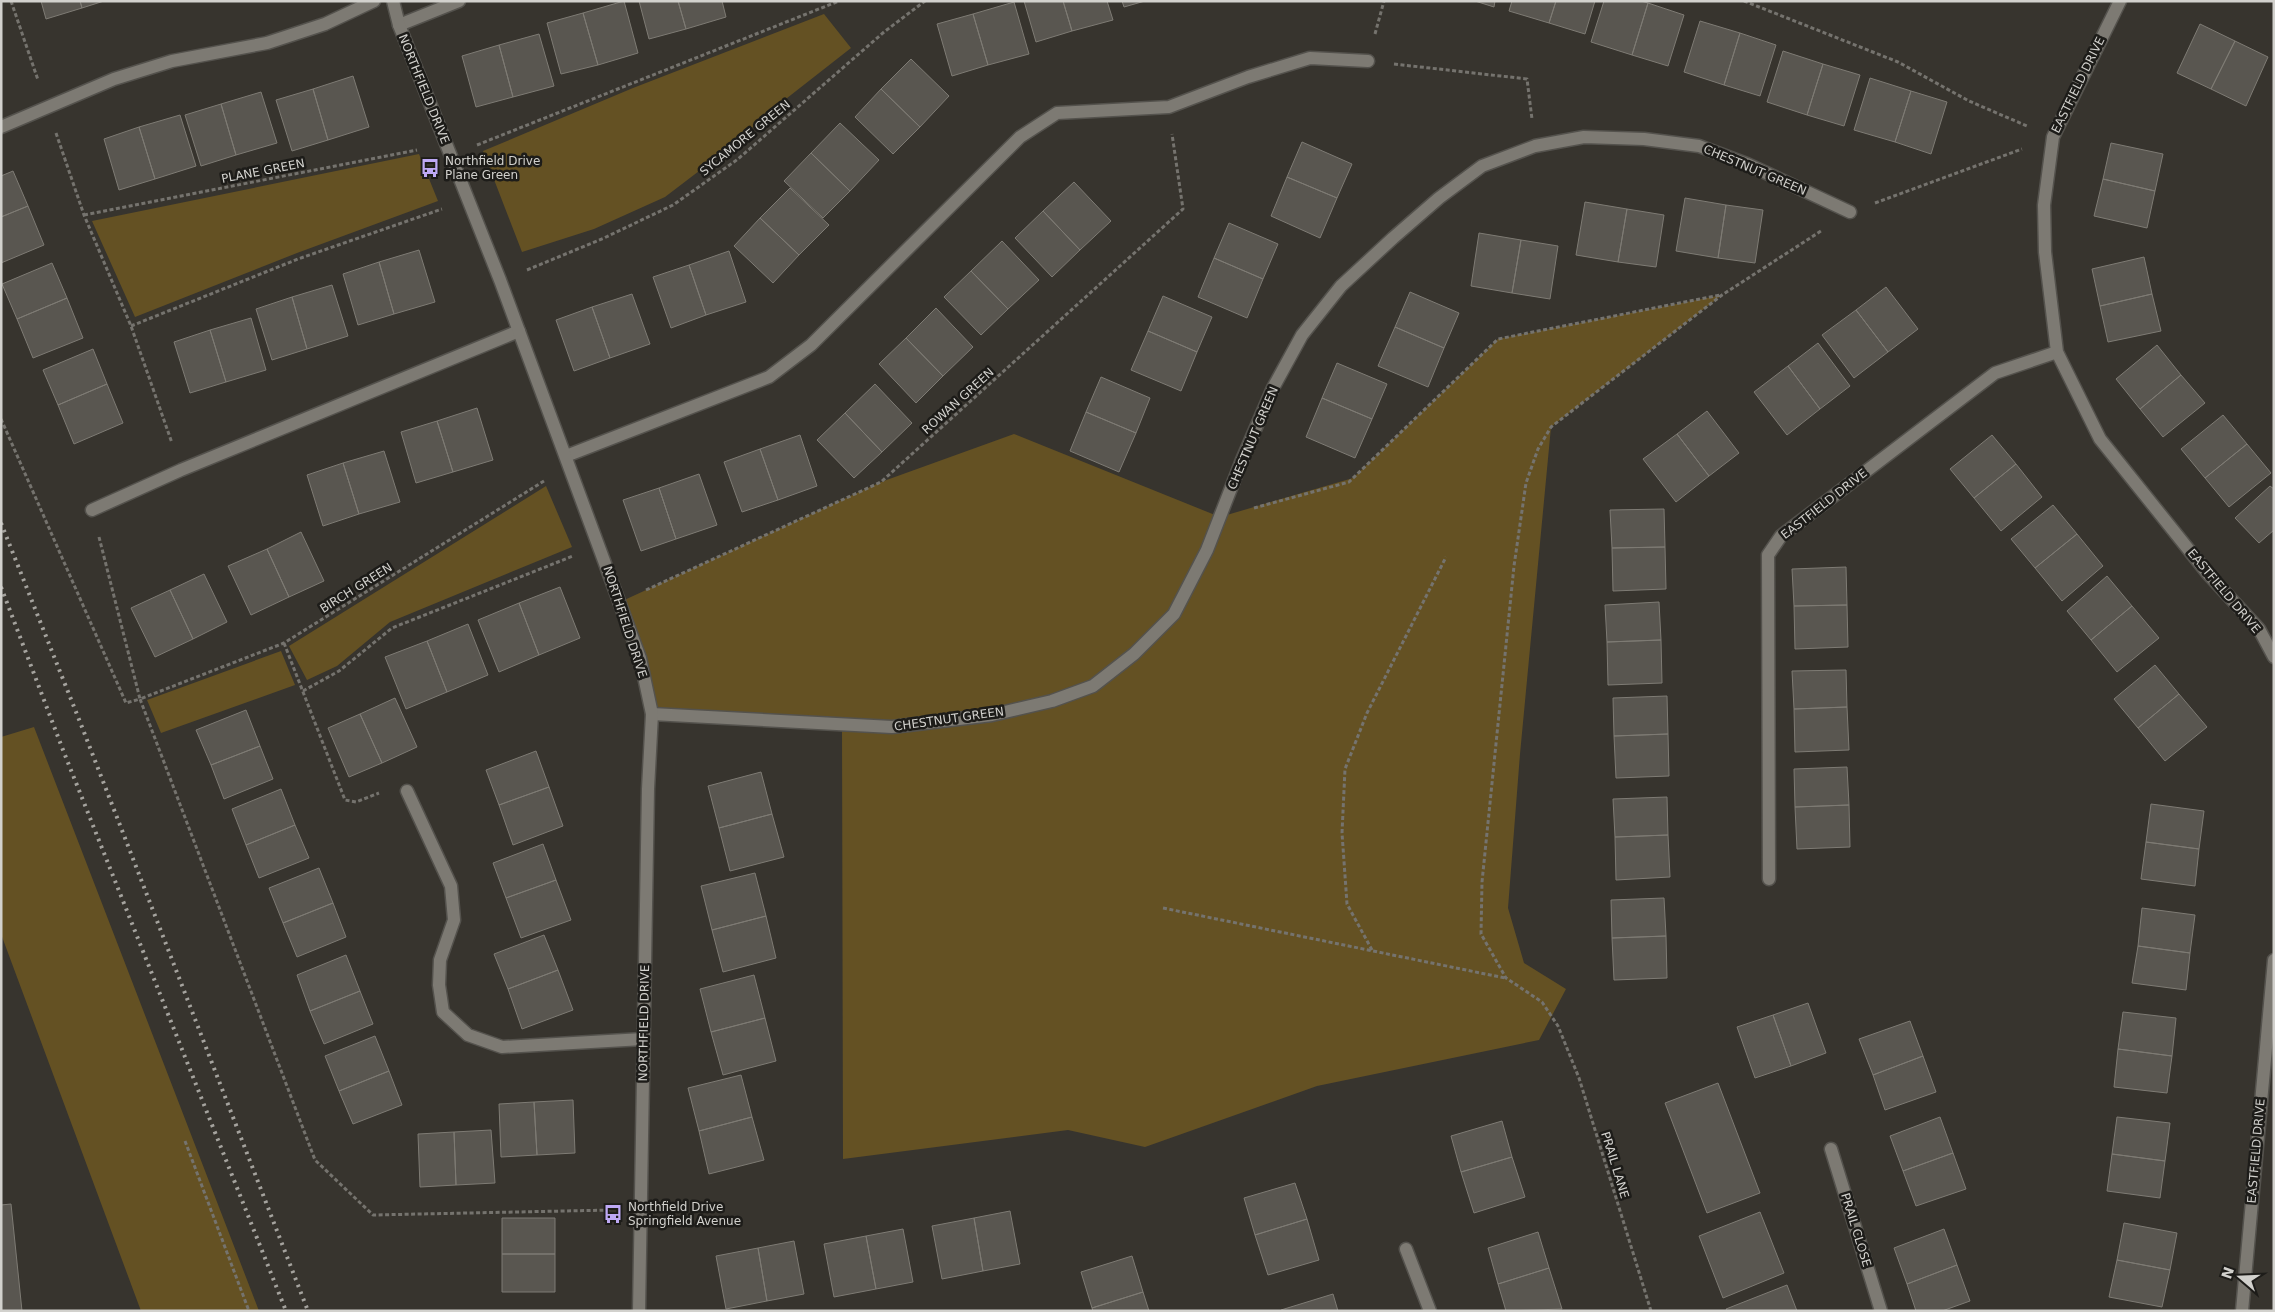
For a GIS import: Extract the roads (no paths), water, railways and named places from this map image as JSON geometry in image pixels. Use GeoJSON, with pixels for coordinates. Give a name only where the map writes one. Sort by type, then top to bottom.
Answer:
{"type":"FeatureCollection","features":[{"type":"Feature","properties":{"kind":"street"},"geometry":{"type":"LineString","coordinates":[[1,127],[114,79],[172,61],[267,43],[325,24],[374,1]]}},
{"type":"Feature","properties":{"kind":"street","name":"NORTHFIELD DRIVE"},"geometry":{"type":"LineString","coordinates":[[393,1],[399,25],[500,280],[620,602],[640,658],[652,714],[648,789],[639,1311]]}},
{"type":"Feature","properties":{"kind":"street"},"geometry":{"type":"LineString","coordinates":[[399,25],[459,1]]}},
{"type":"Feature","properties":{"kind":"street","name":"EASTFIELD DRIVE"},"geometry":{"type":"LineString","coordinates":[[2120,1],[2053,137],[2044,205],[2045,252],[2057,352],[2100,439],[2209,575],[2259,629],[2274,657]]}},
{"type":"Feature","properties":{"kind":"street"},"geometry":{"type":"LineString","coordinates":[[566,456],[768,376],[811,345],[1020,137],[1057,113],[1168,107],[1248,77],[1310,58],[1368,61]]}},
{"type":"Feature","properties":{"kind":"street","name":"CHESTNUT GREEN"},"geometry":{"type":"LineString","coordinates":[[652,714],[892,727],[992,715],[1057,699],[1093,686],[1134,654],[1174,614],[1207,550],[1242,460],[1273,388],[1302,335],[1341,286],[1439,198],[1482,166],[1535,146],[1584,137],[1644,139],[1699,146],[1748,164],[1850,212]]}},
{"type":"Feature","properties":{"kind":"street"},"geometry":{"type":"LineString","coordinates":[[92,510],[181,470],[518,331]]}},
{"type":"Feature","properties":{"kind":"street","name":"EASTFIELD DRIVE"},"geometry":{"type":"LineString","coordinates":[[1769,879],[1768,555],[1781,536],[1995,373],[2057,352]]}},
{"type":"Feature","properties":{"kind":"street"},"geometry":{"type":"LineString","coordinates":[[407,791],[451,886],[454,920],[440,960],[438,984],[443,1012],[468,1035],[502,1047],[643,1039]]}},
{"type":"Feature","properties":{"kind":"street","name":"EASTFIELD DRIVE"},"geometry":{"type":"LineString","coordinates":[[2242,1311],[2274,960]]}},
{"type":"Feature","properties":{"kind":"street","name":"PRAIL CLOSE"},"geometry":{"type":"LineString","coordinates":[[1831,1149],[1881,1311]]}},
{"type":"Feature","properties":{"kind":"street"},"geometry":{"type":"LineString","coordinates":[[1406,1249],[1430,1311]]}},
{"type":"Feature","properties":{"kind":"railway"},"geometry":{"type":"LineString","coordinates":[[1,523],[308,1311]]}},
{"type":"Feature","properties":{"kind":"railway"},"geometry":{"type":"LineString","coordinates":[[1,587],[63,750],[286,1311]]}},
{"type":"Feature","properties":{"kind":"place","name":"Northfield Drive Plane Green"},"geometry":{"type":"Point","coordinates":[430,168]}},
{"type":"Feature","properties":{"kind":"place","name":"Northfield Drive Springfield Avenue"},"geometry":{"type":"Point","coordinates":[613,1214]}}]}
